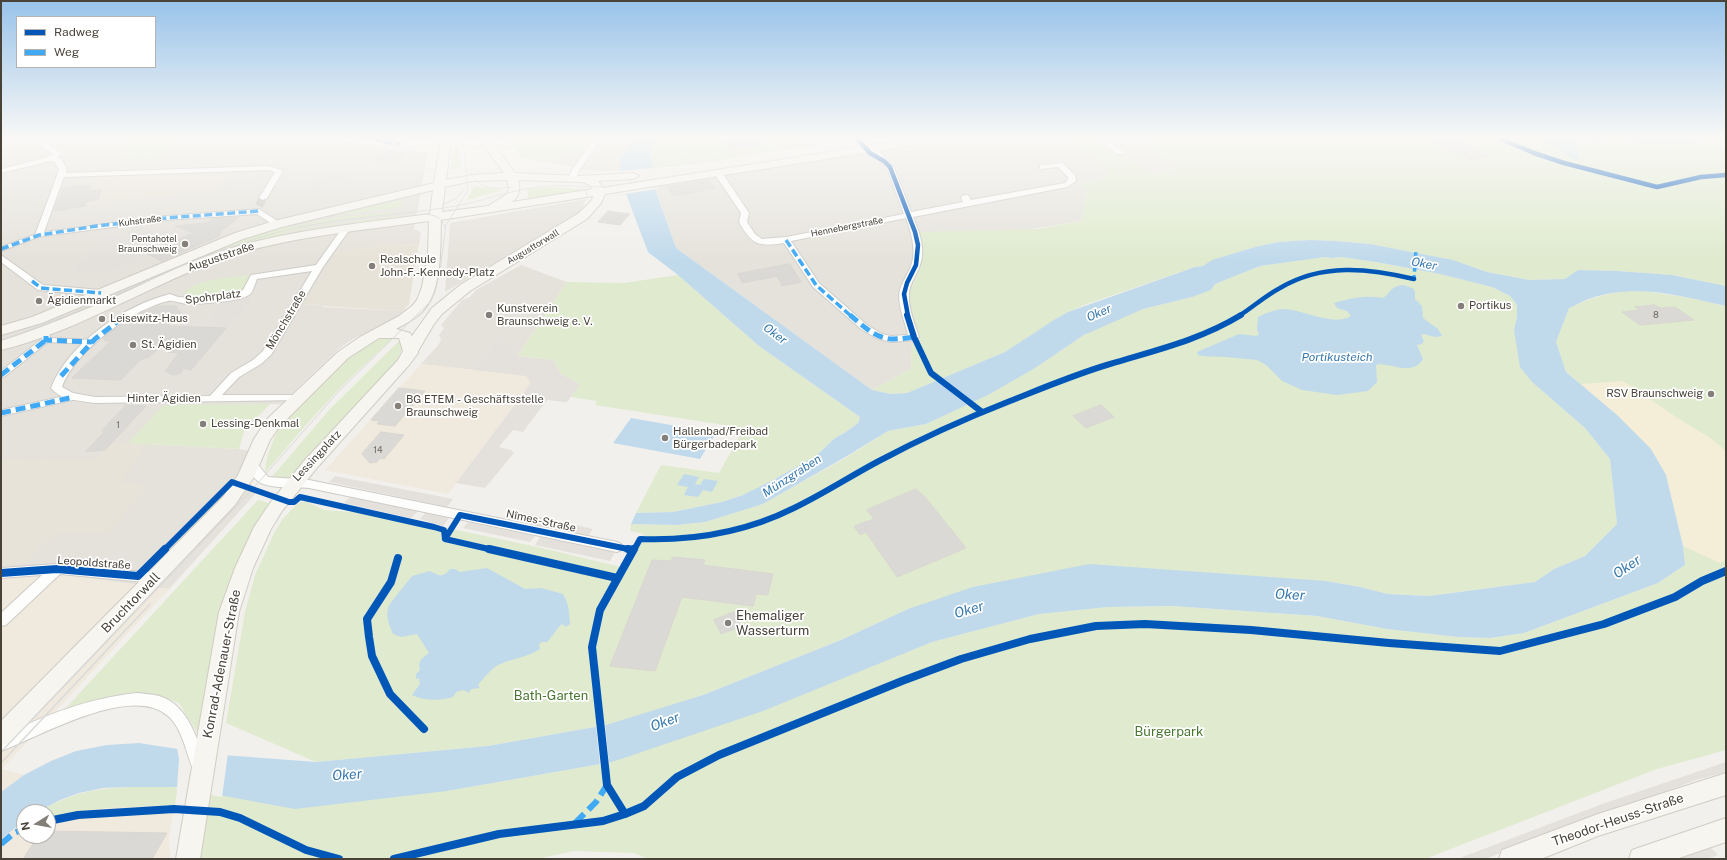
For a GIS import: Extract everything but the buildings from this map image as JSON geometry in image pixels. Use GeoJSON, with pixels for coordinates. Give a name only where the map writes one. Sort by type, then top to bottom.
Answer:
{"type":"FeatureCollection","features":[{"type":"Feature","properties":{"kind":"main road"},"geometry":{"type":"LineString","coordinates":[[252,465],[265,434],[273,423],[298,398],[343,355],[409,316],[417,309],[427,294],[434,253],[436,217],[442,179]]}},
{"type":"Feature","properties":{"kind":"main road","name":"Auguststraße"},"geometry":{"type":"LineString","coordinates":[[1,331],[31,322],[217,245],[278,224],[467,179]]}},
{"type":"Feature","properties":{"kind":"main road"},"geometry":{"type":"LineString","coordinates":[[478,211],[500,204],[510,198],[515,188],[512,179]]}},
{"type":"Feature","properties":{"kind":"main road","name":"Auguststraße"},"geometry":{"type":"LineString","coordinates":[[584,179],[591,181],[598,187],[600,185]]}},
{"type":"Feature","properties":{"kind":"main road"},"geometry":{"type":"LineString","coordinates":[[478,211],[600,185],[646,179]]}},
{"type":"Feature","properties":{"kind":"main road","name":"Augusttorwall"},"geometry":{"type":"LineString","coordinates":[[456,294],[584,216],[597,201],[600,185]]}},
{"type":"Feature","properties":{"kind":"main road","name":"Auguststraße"},"geometry":{"type":"LineString","coordinates":[[1,346],[19,341],[221,255],[278,239],[478,211]]}},
{"type":"Feature","properties":{"kind":"main road","name":"Lessingplatz"},"geometry":{"type":"LineString","coordinates":[[294,484],[322,451],[391,377],[411,353],[428,322],[437,311],[456,294]]}},
{"type":"Feature","properties":{"kind":"main road"},"geometry":{"type":"LineString","coordinates":[[373,336],[399,333],[406,336],[411,353]]}},
{"type":"Feature","properties":{"kind":"main road","name":"Bruchtorwall"},"geometry":{"type":"LineString","coordinates":[[1,736],[229,501],[245,480],[252,465]]}},
{"type":"Feature","properties":{"kind":"main road","name":"Konrad-Adenauer-Straße"},"geometry":{"type":"LineString","coordinates":[[188,859],[202,772],[198,739],[238,583],[253,547],[264,527],[294,484]]}},
{"type":"Feature","properties":{"kind":"main road","name":"Theodor-Heuss-Straße"},"geometry":{"type":"LineString","coordinates":[[1511,859],[1598,825],[1726,784]]}},
{"type":"Feature","properties":{"kind":"main road"},"geometry":{"type":"LineString","coordinates":[[1641,859],[1726,830]]}},
{"type":"Feature","properties":{"kind":"street"},"geometry":{"type":"LineString","coordinates":[[40,235],[60,179]]}},
{"type":"Feature","properties":{"kind":"street"},"geometry":{"type":"LineString","coordinates":[[274,179],[260,205],[278,224]]}},
{"type":"Feature","properties":{"kind":"street","name":"Hennebergstraße"},"geometry":{"type":"LineString","coordinates":[[722,179],[745,213],[743,222],[755,241],[768,243],[909,215],[966,200],[1067,185],[1072,181],[1072,179]]}},
{"type":"Feature","properties":{"kind":"street"},"geometry":{"type":"LineString","coordinates":[[786,240],[816,285],[864,327],[876,334],[891,339],[914,337],[905,308],[904,294],[907,283],[916,265],[918,252],[915,232],[895,179]]}},
{"type":"Feature","properties":{"kind":"street","name":"Kuhstraße"},"geometry":{"type":"LineString","coordinates":[[1,249],[40,235],[260,205]]}},
{"type":"Feature","properties":{"kind":"street","name":"Mönchstraße"},"geometry":{"type":"LineString","coordinates":[[213,399],[235,375],[257,362],[267,353],[319,266],[346,229]]}},
{"type":"Feature","properties":{"kind":"street"},"geometry":{"type":"LineString","coordinates":[[1,258],[41,288],[101,293]]}},
{"type":"Feature","properties":{"kind":"street","name":"Spohrplatz"},"geometry":{"type":"LineString","coordinates":[[92,342],[126,316],[170,297],[172,299],[184,301],[242,295],[247,292],[254,277],[319,266]]}},
{"type":"Feature","properties":{"kind":"street"},"geometry":{"type":"LineString","coordinates":[[1,376],[46,338],[92,342]]}},
{"type":"Feature","properties":{"kind":"street","name":"Hinter Ägidien"},"geometry":{"type":"LineString","coordinates":[[92,342],[68,367],[57,382],[56,388],[74,397],[95,400],[298,398]]}},
{"type":"Feature","properties":{"kind":"street"},"geometry":{"type":"LineString","coordinates":[[1,413],[74,397]]}},
{"type":"Feature","properties":{"kind":"street","name":"Lessingplatz"},"geometry":{"type":"LineString","coordinates":[[252,465],[262,479],[267,481],[294,484]]}},
{"type":"Feature","properties":{"kind":"street","name":"Nîmes-Straße"},"geometry":{"type":"LineString","coordinates":[[294,484],[318,486],[617,548]]}},
{"type":"Feature","properties":{"kind":"street"},"geometry":{"type":"LineString","coordinates":[[1,621],[57,569]]}},
{"type":"Feature","properties":{"kind":"street","name":"Leopoldstraße"},"geometry":{"type":"LineString","coordinates":[[1,573],[57,569],[155,578]]}},
{"type":"Feature","properties":{"kind":"street"},"geometry":{"type":"LineString","coordinates":[[1,744],[73,712],[106,704],[138,701],[151,701],[162,704],[173,710],[179,720],[198,739]]}},
{"type":"Feature","properties":{"kind":"shaded area"},"geometry":{"type":"Polygon","coordinates":[[[1,179],[423,179],[414,229],[421,232],[419,244],[396,246],[305,305],[323,304],[323,307],[402,311],[409,304],[398,318],[353,339],[340,348],[281,404],[225,405],[129,443],[253,451],[244,477],[258,491],[169,589],[49,573],[1,577],[1,179]]]}},
{"type":"Feature","properties":{"kind":"shaded area"},"geometry":{"type":"Polygon","coordinates":[[[75,179],[227,179],[218,190],[130,199],[54,211],[63,189],[71,187],[66,187],[75,179]]]}},
{"type":"Feature","properties":{"kind":"shaded area"},"geometry":{"type":"Polygon","coordinates":[[[227,179],[269,179],[267,182],[243,184],[241,188],[218,190],[227,179]]]}},
{"type":"Feature","properties":{"kind":"shaded area"},"geometry":{"type":"Polygon","coordinates":[[[319,179],[340,179],[328,180],[322,190],[312,191],[319,179]]]}},
{"type":"Feature","properties":{"kind":"shaded area"},"geometry":{"type":"Polygon","coordinates":[[[696,179],[1101,179],[1079,184],[1087,190],[1082,221],[923,246],[922,266],[912,284],[916,323],[920,338],[912,345],[911,369],[872,390],[676,248],[654,186],[696,179]]]}},
{"type":"Feature","properties":{"kind":"shaded area"},"geometry":{"type":"Polygon","coordinates":[[[47,193],[44,199],[1,207],[1,202],[47,193]]]}},
{"type":"Feature","properties":{"kind":"shaded area"},"geometry":{"type":"Polygon","coordinates":[[[586,199],[583,207],[577,214],[445,292],[450,223],[586,199]]]}},
{"type":"Feature","properties":{"kind":"shaded area"},"geometry":{"type":"Polygon","coordinates":[[[181,228],[194,233],[146,252],[149,255],[112,271],[73,272],[84,260],[86,260],[104,237],[181,228]]]}},
{"type":"Feature","properties":{"kind":"shaded area","name":"Realschule John-F.-Kennedy-Platz"},"geometry":{"type":"Polygon","coordinates":[[[396,244],[396,246],[419,244],[409,304],[402,311],[323,306],[323,304],[304,305],[338,251],[396,244]]]}},
{"type":"Feature","properties":{"kind":"shaded area"},"geometry":{"type":"Polygon","coordinates":[[[521,265],[567,282],[518,356],[567,402],[522,396],[526,376],[421,364],[439,344],[441,339],[439,335],[444,328],[441,325],[462,300],[470,297],[476,290],[521,265]]]}},
{"type":"Feature","properties":{"kind":"shaded area"},"geometry":{"type":"Polygon","coordinates":[[[250,299],[239,317],[234,318],[229,325],[217,326],[216,322],[210,322],[223,301],[250,299]]]}},
{"type":"Feature","properties":{"kind":"shaded area"},"geometry":{"type":"Polygon","coordinates":[[[497,343],[515,345],[509,355],[553,360],[561,374],[580,384],[567,402],[547,400],[523,432],[513,430],[499,447],[511,450],[514,453],[485,488],[456,483],[531,383],[526,376],[474,370],[497,343]]]}},
{"type":"Feature","properties":{"kind":"shaded area"},"geometry":{"type":"Polygon","coordinates":[[[421,364],[527,376],[531,383],[448,494],[325,470],[421,364]]]}},
{"type":"Feature","properties":{"kind":"shaded area"},"geometry":{"type":"Polygon","coordinates":[[[112,443],[147,444],[119,483],[148,486],[107,534],[59,533],[40,545],[26,563],[1,565],[2,460],[94,461],[112,443]]]}},
{"type":"Feature","properties":{"kind":"shaded area"},"geometry":{"type":"Polygon","coordinates":[[[335,476],[453,499],[447,507],[329,482],[335,476]]]}},
{"type":"Feature","properties":{"kind":"shaded area"},"geometry":{"type":"Polygon","coordinates":[[[350,497],[418,511],[411,518],[344,503],[350,497]]]}},
{"type":"Feature","properties":{"kind":"shaded area"},"geometry":{"type":"Polygon","coordinates":[[[514,511],[593,529],[588,536],[508,519],[514,511]]]}},
{"type":"Feature","properties":{"kind":"shaded area"},"geometry":{"type":"Polygon","coordinates":[[[425,513],[449,518],[443,526],[420,519],[425,513]]]}},
{"type":"Feature","properties":{"kind":"shaded area"},"geometry":{"type":"Polygon","coordinates":[[[468,522],[535,536],[530,542],[463,528],[468,522]]]}},
{"type":"Feature","properties":{"kind":"shaded area"},"geometry":{"type":"Polygon","coordinates":[[[540,537],[615,552],[610,561],[535,545],[540,537]]]}},
{"type":"Feature","properties":{"kind":"shaded area"},"geometry":{"type":"Polygon","coordinates":[[[49,573],[169,589],[2,769],[24,775],[1,792],[1,577],[49,573]]]}},
{"type":"Feature","properties":{"kind":"shaded area"},"geometry":{"type":"Polygon","coordinates":[[[1726,762],[1726,772],[1696,780],[1485,859],[1457,859],[1605,803],[1726,762]]]}},
{"type":"Feature","properties":{"kind":"shaded area"},"geometry":{"type":"Polygon","coordinates":[[[127,787],[175,787],[177,790],[169,838],[170,859],[1,859],[1,839],[16,827],[16,844],[56,844],[56,807],[127,787]]]}},
{"type":"Feature","properties":{"kind":"shaded area"},"geometry":{"type":"Polygon","coordinates":[[[1710,847],[1718,855],[1706,859],[1678,859],[1710,847]]]}},
{"type":"Feature","properties":{"kind":"green space"},"geometry":{"type":"Polygon","coordinates":[[[1726,179],[1726,286],[1672,275],[1618,271],[1578,270],[1566,279],[1529,280],[1487,272],[1453,260],[1370,244],[1310,240],[1278,242],[1255,247],[1213,260],[1203,266],[1195,267],[1084,305],[1068,312],[1005,352],[907,393],[891,394],[872,390],[911,369],[912,345],[920,338],[912,311],[910,295],[923,258],[923,245],[920,232],[1037,229],[1082,221],[1087,190],[1079,184],[1100,180],[1726,179]]]}},
{"type":"Feature","properties":{"kind":"green space"},"geometry":{"type":"Polygon","coordinates":[[[474,186],[503,190],[467,200],[474,186]]]}},
{"type":"Feature","properties":{"kind":"green space"},"geometry":{"type":"Polygon","coordinates":[[[552,187],[578,189],[584,192],[529,201],[527,189],[552,187]]]}},
{"type":"Feature","properties":{"kind":"green space"},"geometry":{"type":"Polygon","coordinates":[[[402,200],[400,207],[323,217],[283,227],[336,218],[391,212],[391,214],[324,223],[285,233],[321,226],[397,216],[397,218],[325,226],[272,237],[241,247],[145,284],[139,280],[234,240],[318,217],[402,200]]]}},
{"type":"Feature","properties":{"kind":"green space","name":"Bath-Garten"},"geometry":{"type":"Polygon","coordinates":[[[1325,257],[1342,257],[1376,262],[1440,274],[1492,287],[1510,296],[1517,305],[1517,317],[1514,330],[1532,382],[1585,428],[1610,459],[1617,524],[1585,556],[1554,569],[1535,582],[1429,596],[1388,594],[1326,581],[908,609],[841,640],[703,695],[652,712],[606,725],[488,746],[316,762],[226,723],[245,612],[255,575],[274,533],[282,520],[297,504],[301,502],[307,502],[324,510],[381,514],[542,548],[625,568],[644,534],[630,531],[631,524],[676,525],[705,522],[763,504],[847,457],[888,431],[926,424],[987,395],[1035,368],[1084,335],[1103,325],[1143,309],[1192,297],[1215,284],[1260,266],[1325,257]]]}},
{"type":"Feature","properties":{"kind":"green space"},"geometry":{"type":"Polygon","coordinates":[[[250,275],[245,289],[238,293],[192,298],[186,297],[185,294],[189,289],[204,282],[250,275]]]}},
{"type":"Feature","properties":{"kind":"green space"},"geometry":{"type":"Polygon","coordinates":[[[678,275],[759,346],[860,417],[858,423],[835,438],[816,456],[743,495],[722,502],[673,512],[636,513],[661,465],[719,473],[744,428],[595,405],[597,401],[571,397],[579,384],[561,374],[553,360],[518,356],[567,282],[624,283],[678,275]]]}},
{"type":"Feature","properties":{"kind":"green space","name":"Bürgerpark"},"geometry":{"type":"Polygon","coordinates":[[[1637,290],[1691,298],[1726,306],[1726,750],[1657,769],[1425,859],[648,859],[634,853],[574,851],[537,859],[188,859],[199,790],[447,791],[612,762],[932,642],[1039,614],[1108,607],[1172,606],[1317,616],[1387,629],[1458,637],[1490,638],[1524,633],[1658,583],[1685,565],[1683,546],[1666,475],[1651,449],[1617,415],[1566,372],[1556,342],[1569,308],[1602,296],[1618,292],[1637,290]]]}},
{"type":"Feature","properties":{"kind":"green space"},"geometry":{"type":"Polygon","coordinates":[[[385,336],[395,336],[342,386],[265,473],[267,459],[272,443],[287,416],[363,344],[385,336]]]}},
{"type":"Feature","properties":{"kind":"green space"},"geometry":{"type":"Polygon","coordinates":[[[401,339],[403,347],[397,360],[294,475],[282,480],[271,478],[330,409],[401,339]]]}},
{"type":"Feature","properties":{"kind":"green space"},"geometry":{"type":"Polygon","coordinates":[[[270,404],[244,431],[239,449],[128,443],[164,405],[270,404]]]}},
{"type":"Feature","properties":{"kind":"green space"},"geometry":{"type":"Polygon","coordinates":[[[258,500],[272,504],[216,628],[198,734],[179,703],[154,694],[107,698],[65,709],[258,500]]]}},
{"type":"Feature","properties":{"kind":"green space"},"geometry":{"type":"Polygon","coordinates":[[[127,787],[175,787],[177,790],[175,805],[104,808],[56,817],[56,804],[54,804],[70,797],[102,789],[127,787]]]}},
{"type":"Feature","properties":{"kind":"sand"},"geometry":{"type":"Polygon","coordinates":[[[1623,381],[1676,417],[1712,439],[1726,451],[1726,560],[1720,563],[1683,546],[1666,475],[1651,449],[1617,415],[1581,384],[1623,381]]]}},
{"type":"Feature","properties":{"kind":"water"},"geometry":{"type":"Polygon","coordinates":[[[623,179],[654,179],[654,186],[676,248],[872,390],[891,394],[907,393],[1005,352],[1068,312],[1195,267],[1203,266],[1212,260],[1255,247],[1278,242],[1310,240],[1370,244],[1453,260],[1487,272],[1529,280],[1565,279],[1578,270],[1618,271],[1672,275],[1726,286],[1726,306],[1693,298],[1642,291],[1608,294],[1589,299],[1569,308],[1556,342],[1566,372],[1617,415],[1651,449],[1666,475],[1683,546],[1685,565],[1658,583],[1524,633],[1490,638],[1458,637],[1387,629],[1317,616],[1172,606],[1108,607],[1039,614],[932,642],[763,711],[612,762],[447,791],[295,809],[175,787],[103,788],[79,793],[52,804],[16,804],[16,827],[1,839],[1,792],[24,775],[51,761],[76,751],[107,745],[139,743],[210,754],[316,762],[488,746],[606,725],[703,695],[841,640],[908,609],[973,587],[1089,564],[1326,581],[1388,594],[1429,596],[1535,582],[1554,569],[1585,556],[1617,524],[1610,459],[1585,428],[1532,382],[1520,367],[1514,330],[1517,317],[1517,305],[1510,296],[1492,287],[1440,274],[1376,262],[1342,257],[1325,257],[1260,266],[1215,284],[1211,290],[1192,297],[1143,309],[1084,335],[1035,368],[988,395],[926,424],[888,431],[763,504],[705,522],[676,525],[631,524],[636,513],[673,512],[722,502],[743,495],[816,456],[835,438],[858,423],[860,417],[759,346],[678,275],[648,252],[626,194],[623,179]]]}},
{"type":"Feature","properties":{"kind":"water","name":"Portikusteich"},"geometry":{"type":"Polygon","coordinates":[[[1404,285],[1414,289],[1415,299],[1422,306],[1423,318],[1438,329],[1442,336],[1435,337],[1424,334],[1421,335],[1424,341],[1422,344],[1417,345],[1423,359],[1414,367],[1402,368],[1378,364],[1376,366],[1377,382],[1368,391],[1337,395],[1302,390],[1282,381],[1266,365],[1257,360],[1202,356],[1198,355],[1197,352],[1239,334],[1256,336],[1259,334],[1257,329],[1258,317],[1271,312],[1285,309],[1328,319],[1344,319],[1351,316],[1347,311],[1337,308],[1334,303],[1358,298],[1383,298],[1394,288],[1404,285]]]}},
{"type":"Feature","properties":{"kind":"water","name":"Hallenbad/Freibad Bürgerbadepark"},"geometry":{"type":"Polygon","coordinates":[[[631,418],[716,433],[700,459],[613,443],[631,418]]]}},
{"type":"Feature","properties":{"kind":"water"},"geometry":{"type":"Polygon","coordinates":[[[684,474],[699,477],[695,484],[700,485],[704,479],[718,481],[712,492],[703,490],[698,497],[684,495],[688,487],[677,485],[684,474]]]}},
{"type":"Feature","properties":{"kind":"water"},"geometry":{"type":"Polygon","coordinates":[[[487,568],[525,589],[541,588],[563,594],[568,605],[570,624],[566,627],[562,624],[547,642],[541,642],[539,645],[540,649],[535,652],[495,667],[478,685],[480,688],[471,689],[469,693],[464,690],[456,692],[453,697],[437,700],[412,695],[420,684],[419,678],[416,679],[416,674],[420,670],[420,662],[429,653],[417,634],[401,637],[393,634],[387,616],[389,605],[412,576],[430,571],[443,575],[450,569],[455,569],[460,572],[487,568]]]}},
{"type":"Feature","properties":{"kind":"pier"},"geometry":{"type":"Polygon","coordinates":[[[621,179],[655,179],[657,189],[625,194],[621,179]]]}},
{"type":"Feature","properties":{"kind":"pier"},"geometry":{"type":"Polygon","coordinates":[[[941,378],[972,403],[967,405],[936,380],[941,378]]]}},
{"type":"Feature","properties":{"kind":"pier"},"geometry":{"type":"Polygon","coordinates":[[[605,723],[609,764],[600,766],[596,725],[605,723]]]}},
{"type":"Feature","properties":{"kind":"pier"},"geometry":{"type":"Polygon","coordinates":[[[177,747],[228,753],[222,797],[177,789],[179,759],[177,747]]]}},
{"type":"Feature","properties":{"kind":"tunnel"},"geometry":{"type":"LineString","coordinates":[[259,206],[263,198]]}},
{"type":"Feature","properties":{"kind":"tram line"},"geometry":{"type":"LineString","coordinates":[[458,206],[468,190],[467,179]]}},
{"type":"Feature","properties":{"kind":"tram line"},"geometry":{"type":"LineString","coordinates":[[475,179],[479,183],[488,187],[511,187]]}},
{"type":"Feature","properties":{"kind":"tram line"},"geometry":{"type":"LineString","coordinates":[[458,206],[537,187],[610,186],[654,179]]}},
{"type":"Feature","properties":{"kind":"tram line"},"geometry":{"type":"LineString","coordinates":[[579,187],[586,191],[588,198]]}},
{"type":"Feature","properties":{"kind":"tram line"},"geometry":{"type":"LineString","coordinates":[[442,205],[457,198],[464,189]]}},
{"type":"Feature","properties":{"kind":"tram line"},"geometry":{"type":"LineString","coordinates":[[1,340],[72,313],[211,254],[283,231],[324,223],[458,206]]}},
{"type":"Feature","properties":{"kind":"tram line"},"geometry":{"type":"LineString","coordinates":[[195,550],[249,493],[339,391],[431,301],[435,292],[440,270],[446,225],[458,206]]}},
{"type":"Feature","properties":{"kind":"tram line"},"geometry":{"type":"LineString","coordinates":[[423,214],[437,217],[442,221],[445,228]]}},
{"type":"Feature","properties":{"kind":"tram line"},"geometry":{"type":"LineString","coordinates":[[1,752],[195,549]]}},
{"type":"Feature","properties":{"kind":"tram line"},"geometry":{"type":"LineString","coordinates":[[1,763],[150,604]]}},
{"type":"Feature","properties":{"kind":"marked path"},"geometry":{"type":"LineString","coordinates":[[1,249],[39,235],[97,226],[166,218],[259,211]]}},
{"type":"Feature","properties":{"kind":"marked path"},"geometry":{"type":"LineString","coordinates":[[786,240],[816,285],[864,327],[879,336],[891,339],[914,337]]}},
{"type":"Feature","properties":{"kind":"marked path"},"geometry":{"type":"LineString","coordinates":[[1410,278],[1414,279],[1416,249]]}},
{"type":"Feature","properties":{"kind":"marked path"},"geometry":{"type":"LineString","coordinates":[[32,281],[41,288],[101,293]]}},
{"type":"Feature","properties":{"kind":"marked path"},"geometry":{"type":"LineString","coordinates":[[61,376],[95,339],[126,315]]}},
{"type":"Feature","properties":{"kind":"marked path"},"geometry":{"type":"LineString","coordinates":[[46,336],[46,340],[92,342]]}},
{"type":"Feature","properties":{"kind":"marked path"},"geometry":{"type":"LineString","coordinates":[[1,375],[46,340]]}},
{"type":"Feature","properties":{"kind":"marked path"},"geometry":{"type":"LineString","coordinates":[[1,413],[74,397]]}},
{"type":"Feature","properties":{"kind":"marked path"},"geometry":{"type":"LineString","coordinates":[[575,823],[596,802],[607,785]]}},
{"type":"Feature","properties":{"kind":"marked path"},"geometry":{"type":"LineString","coordinates":[[1,844],[16,832]]}},
{"type":"Feature","properties":{"kind":"cycle path"},"geometry":{"type":"LineString","coordinates":[[895,179],[915,232],[918,245],[916,265],[907,283],[904,294],[905,307],[914,337],[931,373],[982,412]]}},
{"type":"Feature","properties":{"kind":"cycle path"},"geometry":{"type":"LineString","coordinates":[[1627,179],[1657,187],[1692,179]]}},
{"type":"Feature","properties":{"kind":"cycle path"},"geometry":{"type":"LineString","coordinates":[[625,814],[607,785],[592,647],[600,610],[640,539],[660,540],[699,537],[718,534],[757,524],[800,505],[892,454],[962,420],[1097,368],[1178,344],[1211,331],[1230,322],[1279,288],[1304,276],[1323,271],[1349,269],[1375,271],[1414,279]]}},
{"type":"Feature","properties":{"kind":"cycle path"},"geometry":{"type":"LineString","coordinates":[[1,573],[57,569],[138,576],[232,482],[289,502],[294,502],[300,497],[434,527],[444,530],[445,539]]}},
{"type":"Feature","properties":{"kind":"cycle path"},"geometry":{"type":"LineString","coordinates":[[445,539],[460,515],[633,550]]}},
{"type":"Feature","properties":{"kind":"cycle path"},"geometry":{"type":"LineString","coordinates":[[445,539],[617,578]]}},
{"type":"Feature","properties":{"kind":"cycle path"},"geometry":{"type":"LineString","coordinates":[[398,558],[391,582],[367,619],[369,637],[372,656],[390,694],[424,729]]}},
{"type":"Feature","properties":{"kind":"cycle path"},"geometry":{"type":"LineString","coordinates":[[394,859],[499,834],[603,821],[625,814],[644,806],[677,777],[719,755],[902,681],[961,659],[1030,639],[1096,626],[1145,624],[1251,630],[1389,643],[1500,651],[1604,624],[1675,597],[1702,581],[1726,571]]}},
{"type":"Feature","properties":{"kind":"cycle path"},"geometry":{"type":"LineString","coordinates":[[56,819],[78,815],[174,809],[220,812],[240,818],[306,850],[339,859]]}},
{"type":"Feature","properties":{"kind":"place","name":"Pentahotel Braunschweig"},"geometry":{"type":"Point","coordinates":[185,244]}},
{"type":"Feature","properties":{"kind":"place","name":"Realschule John-F.-Kennedy-Platz"},"geometry":{"type":"Point","coordinates":[372,266]}},
{"type":"Feature","properties":{"kind":"place","name":"Ägidienmarkt"},"geometry":{"type":"Point","coordinates":[39,301]}},
{"type":"Feature","properties":{"kind":"place","name":"Portikus"},"geometry":{"type":"Point","coordinates":[1461,306]}},
{"type":"Feature","properties":{"kind":"place","name":"Kunstverein Braunschweig e. V."},"geometry":{"type":"Point","coordinates":[489,315]}},
{"type":"Feature","properties":{"kind":"place","name":"Leisewitz-Haus"},"geometry":{"type":"Point","coordinates":[102,319]}},
{"type":"Feature","properties":{"kind":"place","name":"St. Ägidien"},"geometry":{"type":"Point","coordinates":[133,345]}},
{"type":"Feature","properties":{"kind":"place","name":"RSV Braunschweig"},"geometry":{"type":"Point","coordinates":[1711,394]}},
{"type":"Feature","properties":{"kind":"place","name":"BG ETEM - Geschäftsstelle Braunschweig"},"geometry":{"type":"Point","coordinates":[398,406]}},
{"type":"Feature","properties":{"kind":"place","name":"Lessing-Denkmal"},"geometry":{"type":"Point","coordinates":[203,424]}},
{"type":"Feature","properties":{"kind":"place","name":"Hallenbad/Freibad Bürgerbadepark"},"geometry":{"type":"Point","coordinates":[665,438]}},
{"type":"Feature","properties":{"kind":"place","name":"Ehemaliger Wasserturm"},"geometry":{"type":"Point","coordinates":[728,623]}},
{"type":"Feature","properties":{"kind":"water label","name":"Oker"},"geometry":{"type":"Point","coordinates":[1424,264]}},
{"type":"Feature","properties":{"kind":"water label","name":"Oker"},"geometry":{"type":"Point","coordinates":[1099,313]}},
{"type":"Feature","properties":{"kind":"water label","name":"Oker"},"geometry":{"type":"Point","coordinates":[775,334]}},
{"type":"Feature","properties":{"kind":"water label","name":"Münzgraben"},"geometry":{"type":"Point","coordinates":[792,476]}},
{"type":"Feature","properties":{"kind":"water label","name":"Oker"},"geometry":{"type":"Point","coordinates":[1627,567]}},
{"type":"Feature","properties":{"kind":"water label","name":"Oker"},"geometry":{"type":"Point","coordinates":[1290,595]}},
{"type":"Feature","properties":{"kind":"water label","name":"Oker"},"geometry":{"type":"Point","coordinates":[969,610]}},
{"type":"Feature","properties":{"kind":"water label","name":"Oker"},"geometry":{"type":"Point","coordinates":[665,722]}},
{"type":"Feature","properties":{"kind":"water label","name":"Oker"},"geometry":{"type":"Point","coordinates":[347,775]}}]}
